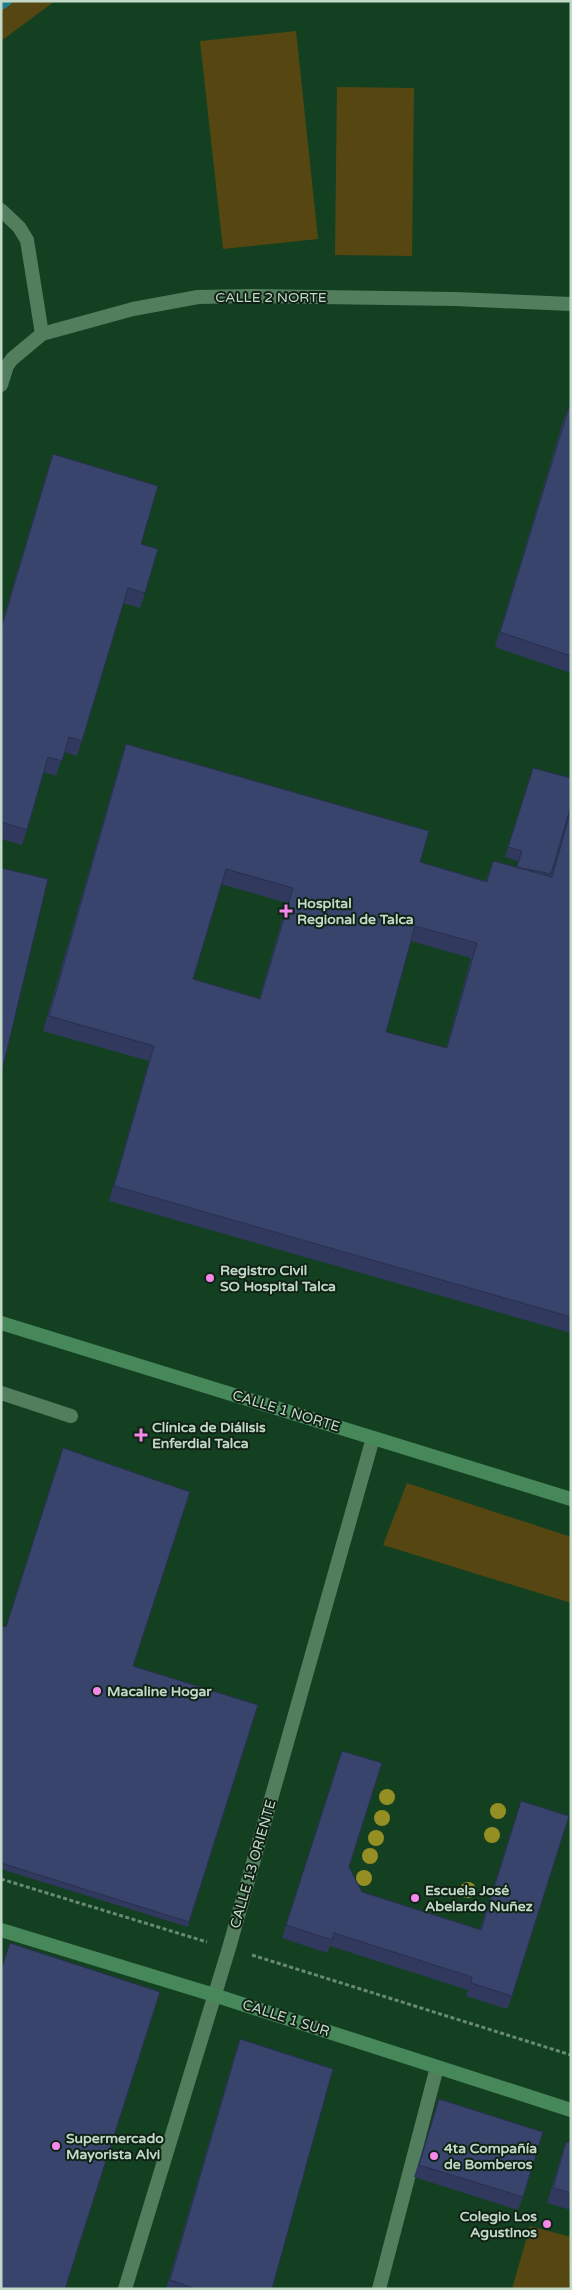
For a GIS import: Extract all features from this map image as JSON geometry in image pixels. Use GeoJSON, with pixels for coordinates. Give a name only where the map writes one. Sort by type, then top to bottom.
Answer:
{"type":"FeatureCollection","features":[{"type":"Feature","properties":{"kind":"main road","name":"CALLE 1 NORTE"},"geometry":{"type":"LineString","coordinates":[[1,1323],[571,1499]]}},
{"type":"Feature","properties":{"kind":"main road","name":"CALLE 1 SUR"},"geometry":{"type":"LineString","coordinates":[[1,1930],[214,1995],[571,2110]]}},
{"type":"Feature","properties":{"kind":"street"},"geometry":{"type":"LineString","coordinates":[[1,210],[19,227],[27,240],[42,334]]}},
{"type":"Feature","properties":{"kind":"street","name":"CALLE 2 NORTE"},"geometry":{"type":"LineString","coordinates":[[1,385],[7,366],[42,334],[133,309],[198,297],[456,299],[571,304]]}},
{"type":"Feature","properties":{"kind":"street"},"geometry":{"type":"LineString","coordinates":[[1,1393],[70,1416]]}},
{"type":"Feature","properties":{"kind":"street","name":"CALLE 13 ORIENTE"},"geometry":{"type":"LineString","coordinates":[[125,2289],[229,1948],[373,1438]]}},
{"type":"Feature","properties":{"kind":"street"},"geometry":{"type":"LineString","coordinates":[[379,2289],[437,2066]]}},
{"type":"Feature","properties":{"kind":"path"},"geometry":{"type":"LineString","coordinates":[[1,1879],[571,2055]]}},
{"type":"Feature","properties":{"kind":"shaded area"},"geometry":{"type":"Polygon","coordinates":[[[1,1],[55,1],[1,41],[1,1]]]}},
{"type":"Feature","properties":{"kind":"shaded area"},"geometry":{"type":"Polygon","coordinates":[[[296,31],[318,239],[223,249],[200,41],[296,31]]]}},
{"type":"Feature","properties":{"kind":"shaded area"},"geometry":{"type":"Polygon","coordinates":[[[337,87],[414,88],[412,256],[335,255],[337,87]]]}},
{"type":"Feature","properties":{"kind":"shaded area"},"geometry":{"type":"Polygon","coordinates":[[[407,1483],[571,1537],[571,1603],[383,1545],[407,1483]]]}},
{"type":"Feature","properties":{"kind":"shaded area"},"geometry":{"type":"Polygon","coordinates":[[[530,2226],[571,2237],[569,2289],[512,2289],[530,2226]]]}},
{"type":"Feature","properties":{"kind":"building"},"geometry":{"type":"Polygon","coordinates":[[[571,404],[571,656],[500,632],[571,404]]]}},
{"type":"Feature","properties":{"kind":"building"},"geometry":{"type":"Polygon","coordinates":[[[53,454],[158,486],[141,544],[158,549],[145,593],[128,588],[82,741],[69,737],[62,761],[48,757],[27,830],[1,822],[1,629],[53,454]]]}},
{"type":"Feature","properties":{"kind":"building"},"geometry":{"type":"Polygon","coordinates":[[[126,744],[429,831],[420,862],[487,882],[493,861],[552,877],[571,810],[571,1317],[114,1186],[154,1046],[49,1016],[126,744]],[[226,869],[193,979],[260,999],[293,888],[226,869]],[[415,926],[386,1032],[447,1048],[477,943],[415,926]]]}},
{"type":"Feature","properties":{"kind":"building"},"geometry":{"type":"Polygon","coordinates":[[[533,768],[571,778],[571,805],[551,874],[517,867],[522,851],[508,847],[533,768]]]}},
{"type":"Feature","properties":{"kind":"building"},"geometry":{"type":"Polygon","coordinates":[[[1,868],[48,879],[1,1075],[1,868]]]}},
{"type":"Feature","properties":{"kind":"building","name":"Macaline Hogar"},"geometry":{"type":"Polygon","coordinates":[[[63,1448],[190,1492],[133,1666],[258,1705],[189,1922],[1,1863],[1,1626],[6,1627],[63,1448]]]}},
{"type":"Feature","properties":{"kind":"building"},"geometry":{"type":"Polygon","coordinates":[[[342,1751],[382,1763],[349,1867],[362,1892],[481,1930],[521,1801],[569,1816],[512,1996],[471,1983],[472,1977],[334,1933],[332,1940],[286,1925],[342,1751]]]}},
{"type":"Feature","properties":{"kind":"building","name":"Supermercado Mayorista Alvi"},"geometry":{"type":"Polygon","coordinates":[[[10,1943],[160,1992],[65,2289],[1,2289],[1,1970],[10,1943]]]}},
{"type":"Feature","properties":{"kind":"building"},"geometry":{"type":"Polygon","coordinates":[[[240,2039],[333,2069],[272,2289],[196,2289],[170,2280],[240,2039]]]}},
{"type":"Feature","properties":{"kind":"building"},"geometry":{"type":"Polygon","coordinates":[[[439,2099],[543,2132],[523,2197],[419,2165],[439,2099]]]}},
{"type":"Feature","properties":{"kind":"building"},"geometry":{"type":"Polygon","coordinates":[[[566,2142],[571,2143],[571,2193],[553,2188],[566,2142]]]}},
{"type":"Feature","properties":{"kind":"waterway"},"geometry":{"type":"LineString","coordinates":[[1,5],[7,1]]}},
{"type":"Feature","properties":{"kind":"place","name":"Hospital Regional de Talca"},"geometry":{"type":"Point","coordinates":[286,911]}},
{"type":"Feature","properties":{"kind":"place","name":"Registro Civil SO Hospital Talca"},"geometry":{"type":"Point","coordinates":[210,1278]}},
{"type":"Feature","properties":{"kind":"place","name":"Clínica de Diálisis Enferdial Talca"},"geometry":{"type":"Point","coordinates":[141,1435]}},
{"type":"Feature","properties":{"kind":"place","name":"Macaline Hogar"},"geometry":{"type":"Point","coordinates":[97,1691]}},
{"type":"Feature","properties":{"kind":"place","name":"Escuela José Abelardo Nuñez"},"geometry":{"type":"Point","coordinates":[415,1898]}},
{"type":"Feature","properties":{"kind":"place","name":"Supermercado Mayorista Alvi"},"geometry":{"type":"Point","coordinates":[56,2146]}},
{"type":"Feature","properties":{"kind":"place","name":"4ta Compañía de Bomberos"},"geometry":{"type":"Point","coordinates":[434,2156]}},
{"type":"Feature","properties":{"kind":"place","name":"Colegio Los Agustinos"},"geometry":{"type":"Point","coordinates":[547,2224]}}]}
